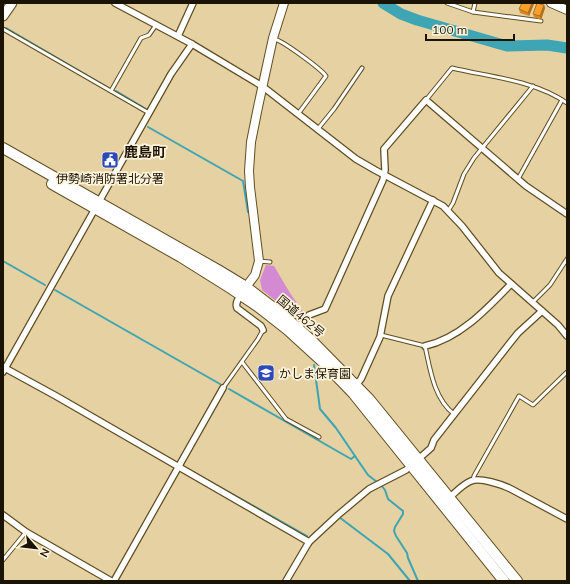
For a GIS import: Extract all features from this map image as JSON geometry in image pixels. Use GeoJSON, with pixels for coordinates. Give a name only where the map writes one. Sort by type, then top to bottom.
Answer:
{"type":"FeatureCollection","features":[{"type":"Feature","properties":{"kind":"highway","name":"国道462号"},"geometry":{"type":"LineString","coordinates":[[3,148],[244,291],[297,328],[369,399],[504,581]]}},
{"type":"Feature","properties":{"kind":"highway","name":"国道462号"},"geometry":{"type":"LineString","coordinates":[[3,155],[97,205]]}},
{"type":"Feature","properties":{"kind":"highway","name":"国道462号"},"geometry":{"type":"LineString","coordinates":[[244,291],[322,362],[353,393],[415,463],[449,498],[517,581]]}},
{"type":"Feature","properties":{"kind":"main road"},"geometry":{"type":"LineString","coordinates":[[3,16],[12,3]]}},
{"type":"Feature","properties":{"kind":"street"},"geometry":{"type":"LineString","coordinates":[[115,3],[178,36],[262,86],[356,159],[443,206],[462,226],[499,273],[558,325],[567,336]]}},
{"type":"Feature","properties":{"kind":"street"},"geometry":{"type":"LineString","coordinates":[[178,36],[193,3]]}},
{"type":"Feature","properties":{"kind":"street"},"geometry":{"type":"LineString","coordinates":[[263,330],[262,326],[237,308],[236,302],[255,275],[259,261],[251,203],[249,171],[254,126],[262,86],[273,38],[284,3]]}},
{"type":"Feature","properties":{"kind":"street"},"geometry":{"type":"LineString","coordinates":[[551,3],[567,10]]}},
{"type":"Feature","properties":{"kind":"street"},"geometry":{"type":"LineString","coordinates":[[192,44],[171,74],[4,369],[56,396],[309,542]]}},
{"type":"Feature","properties":{"kind":"street"},"geometry":{"type":"LineString","coordinates":[[297,328],[309,316],[325,309],[383,180],[384,149],[426,100],[526,186],[567,214]]}},
{"type":"Feature","properties":{"kind":"street"},"geometry":{"type":"LineString","coordinates":[[356,385],[361,379],[381,335],[388,296],[433,200]]}},
{"type":"Feature","properties":{"kind":"street"},"geometry":{"type":"LineString","coordinates":[[424,346],[449,338],[480,315],[511,284]]}},
{"type":"Feature","properties":{"kind":"street"},"geometry":{"type":"LineString","coordinates":[[286,581],[309,542],[338,515],[369,489],[415,463],[431,448],[434,440],[518,333],[542,312]]}},
{"type":"Feature","properties":{"kind":"street"},"geometry":{"type":"LineString","coordinates":[[3,515],[26,532],[112,581],[179,467],[223,388]]}},
{"type":"Feature","properties":{"kind":"street"},"geometry":{"type":"LineString","coordinates":[[449,498],[473,480],[476,480],[507,487],[567,519]]}},
{"type":"Feature","properties":{"kind":"lane"},"geometry":{"type":"LineString","coordinates":[[447,3],[473,12],[541,22]]}},
{"type":"Feature","properties":{"kind":"lane"},"geometry":{"type":"LineString","coordinates":[[473,12],[475,3]]}},
{"type":"Feature","properties":{"kind":"lane"},"geometry":{"type":"LineString","coordinates":[[111,90],[141,38],[150,35],[156,25]]}},
{"type":"Feature","properties":{"kind":"lane"},"geometry":{"type":"LineString","coordinates":[[3,29],[149,113]]}},
{"type":"Feature","properties":{"kind":"lane"},"geometry":{"type":"LineString","coordinates":[[273,38],[279,40],[293,50],[326,76],[298,114]]}},
{"type":"Feature","properties":{"kind":"lane"},"geometry":{"type":"LineString","coordinates":[[317,130],[334,109],[362,68]]}},
{"type":"Feature","properties":{"kind":"lane"},"geometry":{"type":"LineString","coordinates":[[426,100],[452,68],[533,86],[567,103]]}},
{"type":"Feature","properties":{"kind":"lane"},"geometry":{"type":"LineString","coordinates":[[448,211],[453,203],[464,174],[474,158],[533,86]]}},
{"type":"Feature","properties":{"kind":"lane"},"geometry":{"type":"LineString","coordinates":[[518,179],[562,100]]}},
{"type":"Feature","properties":{"kind":"lane"},"geometry":{"type":"LineString","coordinates":[[533,302],[550,285],[567,259]]}},
{"type":"Feature","properties":{"kind":"lane"},"geometry":{"type":"LineString","coordinates":[[259,261],[270,262]]}},
{"type":"Feature","properties":{"kind":"lane"},"geometry":{"type":"LineString","coordinates":[[223,388],[263,330]]}},
{"type":"Feature","properties":{"kind":"lane"},"geometry":{"type":"LineString","coordinates":[[381,335],[424,346],[435,389],[445,405],[454,414]]}},
{"type":"Feature","properties":{"kind":"lane"},"geometry":{"type":"LineString","coordinates":[[242,362],[284,417],[319,437]]}},
{"type":"Feature","properties":{"kind":"lane"},"geometry":{"type":"LineString","coordinates":[[473,480],[519,396],[533,405],[567,372]]}},
{"type":"Feature","properties":{"kind":"lane"},"geometry":{"type":"LineString","coordinates":[[3,560],[26,532]]}},
{"type":"Feature","properties":{"kind":"shaded area"},"geometry":{"type":"Polygon","coordinates":[[[266,265],[274,266],[305,315],[300,320],[262,290],[260,280],[266,265]]]}},
{"type":"Feature","properties":{"kind":"building"},"geometry":{"type":"Polygon","coordinates":[[[522,3],[532,3],[528,13],[519,9],[522,3]]]}},
{"type":"Feature","properties":{"kind":"building"},"geometry":{"type":"Polygon","coordinates":[[[537,3],[544,5],[540,16],[533,14],[537,3]]]}},
{"type":"Feature","properties":{"kind":"waterway"},"geometry":{"type":"LineString","coordinates":[[383,3],[401,14],[417,20],[507,46],[547,45],[567,48]]}},
{"type":"Feature","properties":{"kind":"waterway"},"geometry":{"type":"LineString","coordinates":[[6,28],[107,87]]}},
{"type":"Feature","properties":{"kind":"waterway"},"geometry":{"type":"LineString","coordinates":[[116,91],[146,109]]}},
{"type":"Feature","properties":{"kind":"waterway"},"geometry":{"type":"LineString","coordinates":[[148,127],[243,181],[248,212]]}},
{"type":"Feature","properties":{"kind":"waterway"},"geometry":{"type":"LineString","coordinates":[[3,261],[45,285]]}},
{"type":"Feature","properties":{"kind":"waterway"},"geometry":{"type":"LineString","coordinates":[[55,290],[220,384]]}},
{"type":"Feature","properties":{"kind":"waterway"},"geometry":{"type":"LineString","coordinates":[[314,365],[320,409],[336,428],[355,456]]}},
{"type":"Feature","properties":{"kind":"waterway"},"geometry":{"type":"LineString","coordinates":[[229,389],[351,459],[355,456],[368,475],[377,482]]}},
{"type":"Feature","properties":{"kind":"waterway"},"geometry":{"type":"LineString","coordinates":[[193,472],[307,536]]}},
{"type":"Feature","properties":{"kind":"waterway"},"geometry":{"type":"LineString","coordinates":[[381,485],[385,490],[388,499],[403,511],[403,514],[394,531],[407,553],[418,581]]}},
{"type":"Feature","properties":{"kind":"waterway"},"geometry":{"type":"LineString","coordinates":[[339,517],[388,554],[410,581]]}},
{"type":"Feature","properties":{"kind":"place","name":"伊勢崎消防署北分署"},"geometry":{"type":"Point","coordinates":[110,160]}},
{"type":"Feature","properties":{"kind":"place","name":"かしま保育園"},"geometry":{"type":"Point","coordinates":[266,373]}},
{"type":"Feature","properties":{"kind":"district","name":"鹿島町"},"geometry":{"type":"Point","coordinates":[145,152]}}]}
